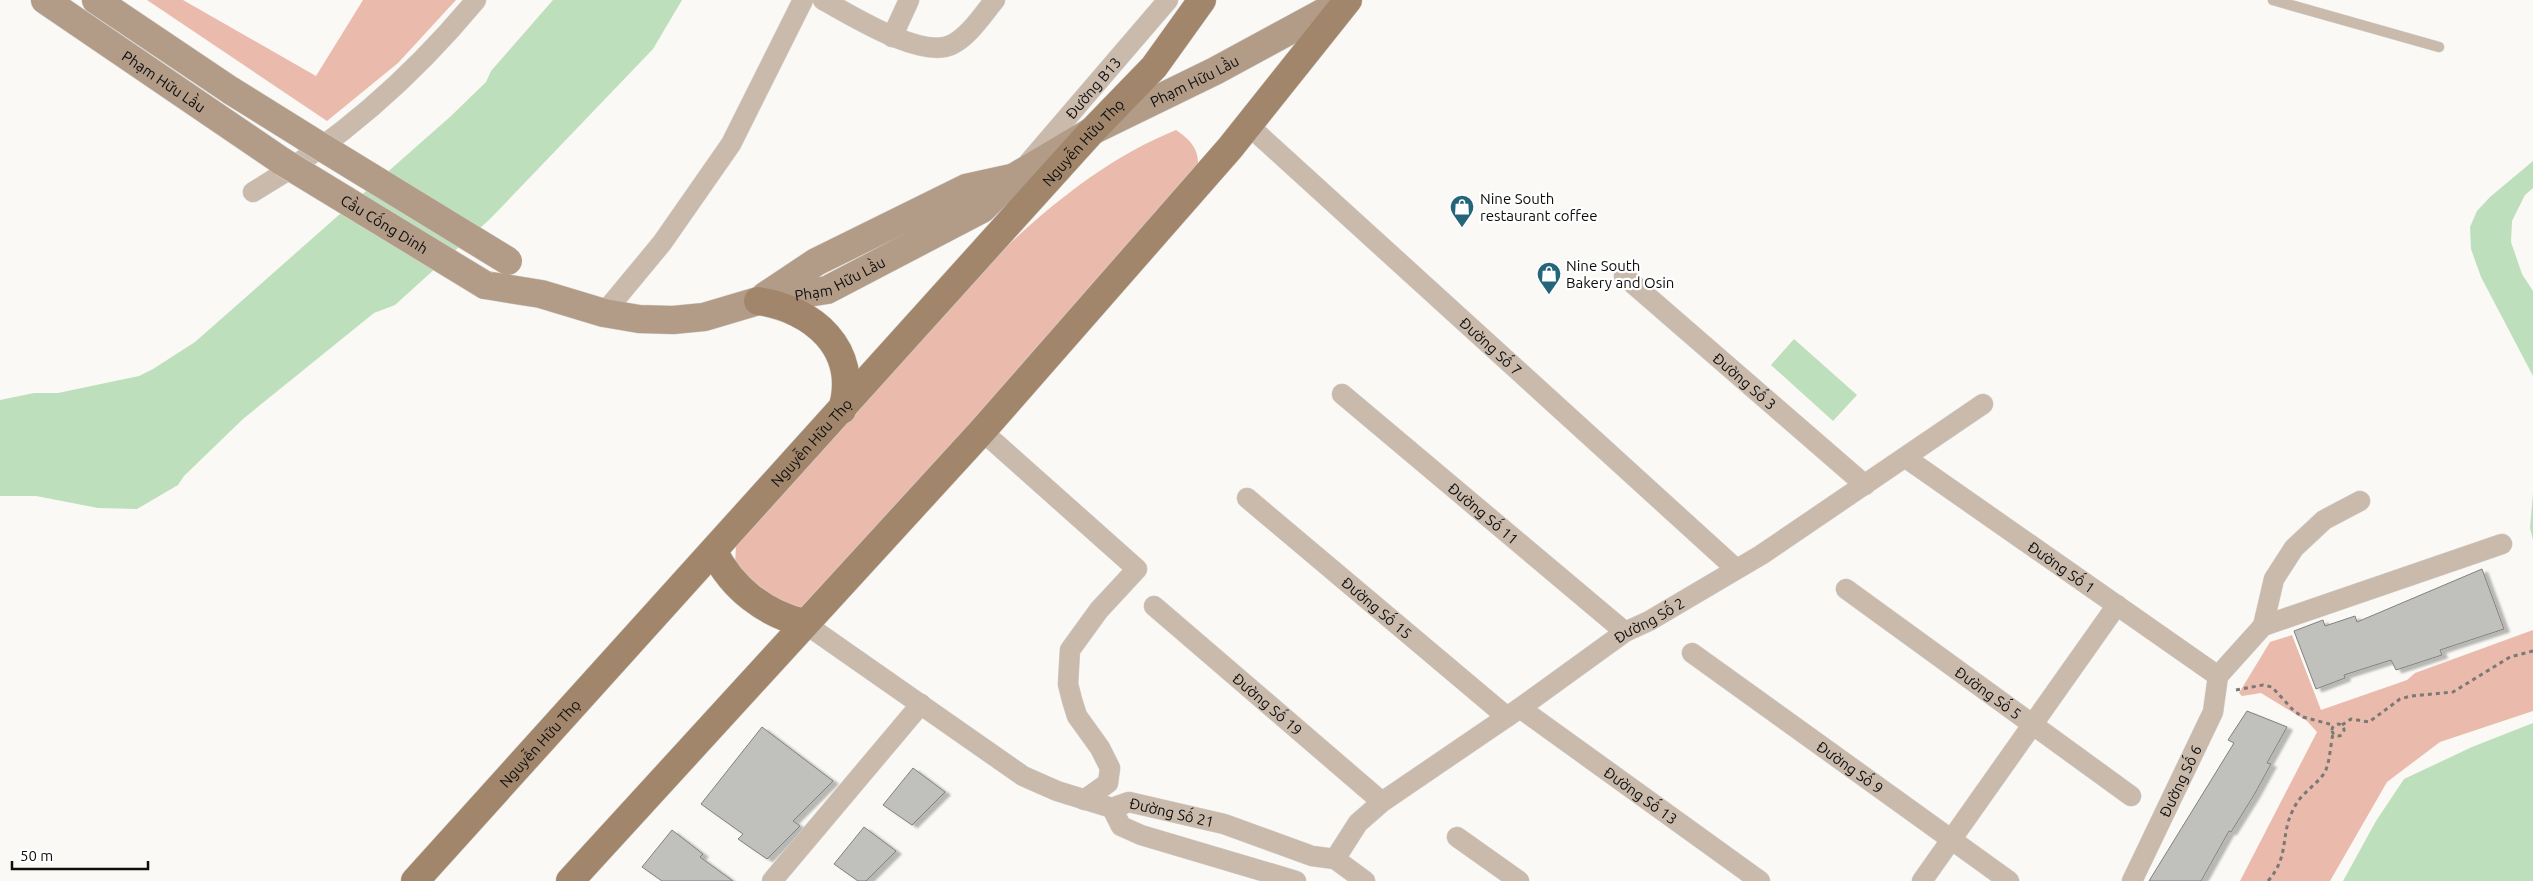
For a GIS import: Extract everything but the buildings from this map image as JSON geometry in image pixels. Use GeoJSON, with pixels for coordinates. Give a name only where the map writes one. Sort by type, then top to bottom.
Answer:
{"type":"FeatureCollection","features":[{"type":"Feature","properties":{"kind":"main road","name":"Phạm Hữu Lầu"},"geometry":{"type":"LineString","coordinates":[[45,0],[283,162]]}},
{"type":"Feature","properties":{"kind":"main road","name":"Phạm Hữu Lầu"},"geometry":{"type":"LineString","coordinates":[[96,0],[230,90],[508,261],[541,294]]}},
{"type":"Feature","properties":{"kind":"main road","name":"Nguyễn Hữu Thọ"},"geometry":{"type":"LineString","coordinates":[[415,881],[714,552],[1092,131],[1154,67],[1202,0]]}},
{"type":"Feature","properties":{"kind":"main road","name":"Phạm Hữu Lầu"},"geometry":{"type":"LineString","coordinates":[[485,285],[541,294],[604,314],[639,319],[672,320],[704,317],[758,301],[827,290],[982,210],[1016,176],[1092,131],[1215,71],[1347,0]]}},
{"type":"Feature","properties":{"kind":"main road"},"geometry":{"type":"LineString","coordinates":[[570,881],[804,623],[982,431],[1230,148],[1247,124],[1347,0]]}},
{"type":"Feature","properties":{"kind":"main road","name":"Cầu Cống Dinh"},"geometry":{"type":"LineString","coordinates":[[283,162],[485,285]]}},
{"type":"Feature","properties":{"kind":"main road"},"geometry":{"type":"LineString","coordinates":[[758,301],[778,304],[796,311],[809,319],[833,344],[842,360],[847,378],[846,395],[842,410]]}},
{"type":"Feature","properties":{"kind":"main road"},"geometry":{"type":"LineString","coordinates":[[714,552],[736,585],[754,600],[774,613],[804,623]]}},
{"type":"Feature","properties":{"kind":"street"},"geometry":{"type":"LineString","coordinates":[[253,192],[294,168],[398,85],[439,44],[476,0]]}},
{"type":"Feature","properties":{"kind":"street"},"geometry":{"type":"LineString","coordinates":[[604,314],[662,243],[731,144],[803,0]]}},
{"type":"Feature","properties":{"kind":"street"},"geometry":{"type":"LineString","coordinates":[[823,0],[892,37],[934,49],[952,45],[967,33],[995,0]]}},
{"type":"Feature","properties":{"kind":"street"},"geometry":{"type":"LineString","coordinates":[[892,37],[909,0]]}},
{"type":"Feature","properties":{"kind":"street","name":"Đường B13"},"geometry":{"type":"LineString","coordinates":[[1016,176],[1168,0]]}},
{"type":"Feature","properties":{"kind":"street","name":"Đường Số 7"},"geometry":{"type":"LineString","coordinates":[[1247,124],[1735,568]]}},
{"type":"Feature","properties":{"kind":"street","name":"Đường Số 3"},"geometry":{"type":"LineString","coordinates":[[1624,276],[1865,484]]}},
{"type":"Feature","properties":{"kind":"street","name":"Đường Số 11"},"geometry":{"type":"LineString","coordinates":[[1342,394],[1625,632]]}},
{"type":"Feature","properties":{"kind":"street","name":"Đường Số 2"},"geometry":{"type":"LineString","coordinates":[[1335,859],[1358,823],[1382,802],[1514,713],[1625,632],[1648,621],[1735,568],[1761,555],[1983,404]]}},
{"type":"Feature","properties":{"kind":"street"},"geometry":{"type":"LineString","coordinates":[[982,431],[1137,569],[1099,610],[1070,650],[1068,684],[1074,708],[1110,768],[1108,783],[1084,800]]}},
{"type":"Feature","properties":{"kind":"street","name":"Đường Số 1"},"geometry":{"type":"LineString","coordinates":[[1906,458],[2218,676]]}},
{"type":"Feature","properties":{"kind":"street","name":"Đường Số 15"},"geometry":{"type":"LineString","coordinates":[[1247,498],[1514,713]]}},
{"type":"Feature","properties":{"kind":"street"},"geometry":{"type":"LineString","coordinates":[[2218,676],[2263,626],[2274,579],[2294,548],[2324,520],[2360,501]]}},
{"type":"Feature","properties":{"kind":"street"},"geometry":{"type":"LineString","coordinates":[[2263,626],[2502,544]]}},
{"type":"Feature","properties":{"kind":"street","name":"Đường Số 5"},"geometry":{"type":"LineString","coordinates":[[1846,589],[2131,796]]}},
{"type":"Feature","properties":{"kind":"street","name":"Đường Số 19"},"geometry":{"type":"LineString","coordinates":[[1154,606],[1382,802]]}},
{"type":"Feature","properties":{"kind":"street"},"geometry":{"type":"LineString","coordinates":[[1922,881],[2117,606]]}},
{"type":"Feature","properties":{"kind":"street"},"geometry":{"type":"LineString","coordinates":[[804,623],[1023,776],[1084,800],[1112,808]]}},
{"type":"Feature","properties":{"kind":"street","name":"Đường Số 9"},"geometry":{"type":"LineString","coordinates":[[1692,654],[2009,881]]}},
{"type":"Feature","properties":{"kind":"street","name":"Đường Số 6"},"geometry":{"type":"LineString","coordinates":[[2132,881],[2213,712],[2218,676]]}},
{"type":"Feature","properties":{"kind":"street"},"geometry":{"type":"LineString","coordinates":[[772,881],[921,704]]}},
{"type":"Feature","properties":{"kind":"street","name":"Đường Số 13"},"geometry":{"type":"LineString","coordinates":[[1514,713],[1760,881]]}},
{"type":"Feature","properties":{"kind":"street","name":"Đường Số 21"},"geometry":{"type":"LineString","coordinates":[[1296,881],[1267,878],[1141,835],[1121,826],[1112,808],[1129,802],[1224,824],[1312,856],[1335,859],[1366,881]]}},
{"type":"Feature","properties":{"kind":"street"},"geometry":{"type":"LineString","coordinates":[[1456,837],[1518,881]]}},
{"type":"Feature","properties":{"kind":"lane"},"geometry":{"type":"LineString","coordinates":[[2273,0],[2439,47]]}},
{"type":"Feature","properties":{"kind":"path"},"geometry":{"type":"LineString","coordinates":[[2236,690],[2263,685],[2272,687],[2294,710],[2303,716],[2333,725],[2342,725],[2351,719],[2368,722],[2400,699],[2411,696],[2453,692],[2510,657],[2533,651]]}},
{"type":"Feature","properties":{"kind":"path"},"geometry":{"type":"LineString","coordinates":[[2268,881],[2277,870],[2293,809],[2307,789],[2324,774],[2333,734],[2331,729],[2333,725]]}},
{"type":"Feature","properties":{"kind":"path"},"geometry":{"type":"LineString","coordinates":[[2333,734],[2339,736],[2342,734],[2344,730],[2342,725]]}},
{"type":"Feature","properties":{"kind":"shaded area"},"geometry":{"type":"Polygon","coordinates":[[[147,0],[183,0],[316,76],[363,0],[456,0],[398,63],[327,121],[147,0]]]}},
{"type":"Feature","properties":{"kind":"shaded area"},"geometry":{"type":"Polygon","coordinates":[[[553,0],[682,0],[653,49],[490,219],[395,305],[374,313],[243,419],[184,476],[178,485],[137,509],[98,508],[36,496],[0,496],[0,400],[34,393],[58,393],[139,376],[195,342],[451,116],[486,82],[491,71],[553,0]]]}},
{"type":"Feature","properties":{"kind":"shaded area"},"geometry":{"type":"Polygon","coordinates":[[[1176,130],[1192,144],[1197,154],[1198,165],[808,608],[790,611],[773,601],[735,566],[736,544],[1002,251],[1083,182],[1128,153],[1176,130]]]}},
{"type":"Feature","properties":{"kind":"shaded area"},"geometry":{"type":"Polygon","coordinates":[[[2533,161],[2533,188],[2525,195],[2512,221],[2511,242],[2522,274],[2533,291],[2533,376],[2481,277],[2471,249],[2470,227],[2477,211],[2490,197],[2533,161]]]}},
{"type":"Feature","properties":{"kind":"shaded area"},"geometry":{"type":"Polygon","coordinates":[[[1794,339],[1857,395],[1833,421],[1771,365],[1794,339]]]}},
{"type":"Feature","properties":{"kind":"shaded area"},"geometry":{"type":"Polygon","coordinates":[[[2533,493],[2533,540],[2530,528],[2533,493]]]}},
{"type":"Feature","properties":{"kind":"shaded area"},"geometry":{"type":"Polygon","coordinates":[[[2533,630],[2533,711],[2440,742],[2387,782],[2330,881],[2240,881],[2317,732],[2307,721],[2261,693],[2242,696],[2239,693],[2270,642],[2292,635],[2321,710],[2407,680],[2415,673],[2533,630]]]}},
{"type":"Feature","properties":{"kind":"shaded area"},"geometry":{"type":"Polygon","coordinates":[[[2533,723],[2533,881],[2343,881],[2376,821],[2404,779],[2472,747],[2533,723]]]}},
{"type":"Feature","properties":{"kind":"place","name":"Nine South restaurant coffee"},"geometry":{"type":"Point","coordinates":[1462,228]}},
{"type":"Feature","properties":{"kind":"place","name":"Nine South Bakery and Osin"},"geometry":{"type":"Point","coordinates":[1549,295]}}]}
